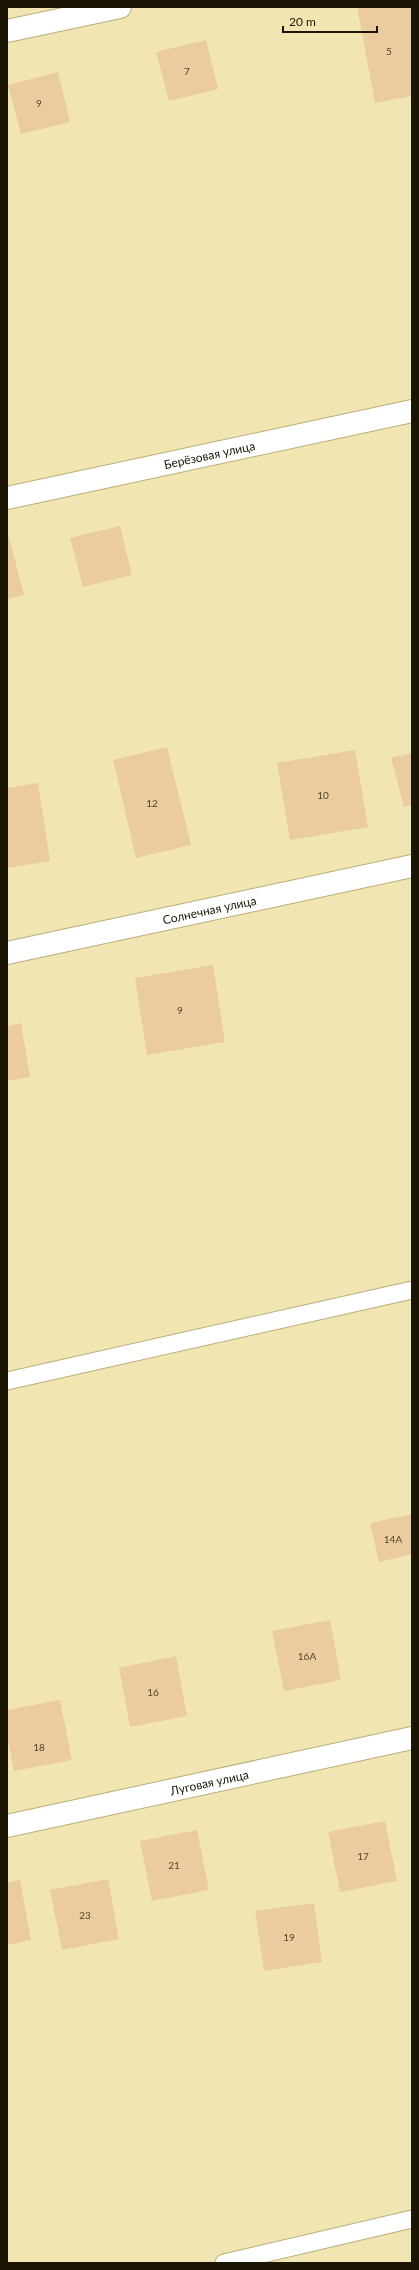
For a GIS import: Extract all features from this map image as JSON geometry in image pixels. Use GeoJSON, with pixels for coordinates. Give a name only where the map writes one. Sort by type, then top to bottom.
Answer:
{"type":"FeatureCollection","features":[{"type":"Feature","properties":{"kind":"street"},"geometry":{"type":"LineString","coordinates":[[7,31],[120,7]]}},
{"type":"Feature","properties":{"kind":"street","name":"Берёзовая улица"},"geometry":{"type":"LineString","coordinates":[[7,498],[412,411]]}},
{"type":"Feature","properties":{"kind":"street","name":"Солнечная улица"},"geometry":{"type":"LineString","coordinates":[[7,953],[412,866]]}},
{"type":"Feature","properties":{"kind":"street","name":"Луговая улица"},"geometry":{"type":"LineString","coordinates":[[7,1826],[412,1738]]}},
{"type":"Feature","properties":{"kind":"lane"},"geometry":{"type":"LineString","coordinates":[[7,1381],[412,1290]]}},
{"type":"Feature","properties":{"kind":"lane"},"geometry":{"type":"LineString","coordinates":[[224,2263],[412,2219]]}},
{"type":"Feature","properties":{"kind":"building"},"geometry":{"type":"Polygon","coordinates":[[[357,7],[412,7],[412,96],[375,103],[357,7]]]}},
{"type":"Feature","properties":{"kind":"building"},"geometry":{"type":"Polygon","coordinates":[[[206,40],[218,89],[169,101],[156,52],[206,40]]]}},
{"type":"Feature","properties":{"kind":"building"},"geometry":{"type":"Polygon","coordinates":[[[58,72],[70,122],[21,134],[8,85],[58,72]]]}},
{"type":"Feature","properties":{"kind":"building"},"geometry":{"type":"Polygon","coordinates":[[[120,526],[132,575],[83,587],[70,538],[120,526]]]}},
{"type":"Feature","properties":{"kind":"building"},"geometry":{"type":"Polygon","coordinates":[[[9,537],[24,595],[7,599],[7,538],[9,537]]]}},
{"type":"Feature","properties":{"kind":"building"},"geometry":{"type":"Polygon","coordinates":[[[167,747],[191,845],[136,858],[113,760],[167,747]]]}},
{"type":"Feature","properties":{"kind":"building"},"geometry":{"type":"Polygon","coordinates":[[[355,750],[368,827],[290,840],[277,763],[355,750]]]}},
{"type":"Feature","properties":{"kind":"building"},"geometry":{"type":"Polygon","coordinates":[[[412,753],[412,805],[404,807],[391,758],[412,753]]]}},
{"type":"Feature","properties":{"kind":"building"},"geometry":{"type":"Polygon","coordinates":[[[38,783],[50,861],[7,868],[7,788],[38,783]]]}},
{"type":"Feature","properties":{"kind":"building"},"geometry":{"type":"Polygon","coordinates":[[[213,965],[225,1042],[147,1055],[135,978],[213,965]]]}},
{"type":"Feature","properties":{"kind":"building"},"geometry":{"type":"Polygon","coordinates":[[[21,1023],[30,1077],[7,1081],[7,1026],[21,1023]]]}},
{"type":"Feature","properties":{"kind":"building"},"geometry":{"type":"Polygon","coordinates":[[[412,1514],[412,1554],[379,1562],[370,1523],[412,1514]]]}},
{"type":"Feature","properties":{"kind":"building"},"geometry":{"type":"Polygon","coordinates":[[[330,1620],[341,1680],[284,1691],[272,1631],[330,1620]]]}},
{"type":"Feature","properties":{"kind":"building"},"geometry":{"type":"Polygon","coordinates":[[[176,1656],[187,1716],[130,1727],[119,1668],[176,1656]]]}},
{"type":"Feature","properties":{"kind":"building"},"geometry":{"type":"Polygon","coordinates":[[[60,1700],[72,1760],[14,1771],[7,1734],[7,1710],[60,1700]]]}},
{"type":"Feature","properties":{"kind":"building"},"geometry":{"type":"Polygon","coordinates":[[[385,1821],[397,1881],[340,1892],[328,1832],[385,1821]]]}},
{"type":"Feature","properties":{"kind":"building"},"geometry":{"type":"Polygon","coordinates":[[[197,1830],[209,1890],[152,1901],[140,1841],[197,1830]]]}},
{"type":"Feature","properties":{"kind":"building"},"geometry":{"type":"Polygon","coordinates":[[[108,1879],[119,1939],[62,1950],[50,1890],[108,1879]]]}},
{"type":"Feature","properties":{"kind":"building"},"geometry":{"type":"Polygon","coordinates":[[[20,1880],[31,1940],[7,1945],[7,1883],[20,1880]]]}},
{"type":"Feature","properties":{"kind":"building"},"geometry":{"type":"Polygon","coordinates":[[[314,1903],[322,1962],[264,1971],[255,1911],[314,1903]]]}}]}
